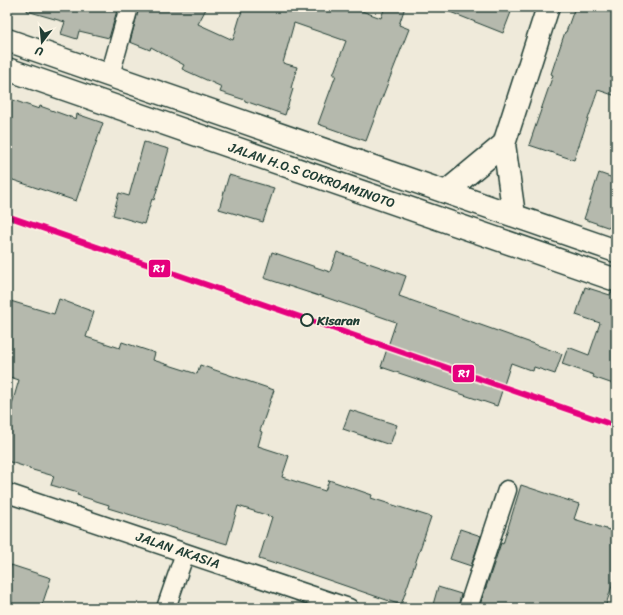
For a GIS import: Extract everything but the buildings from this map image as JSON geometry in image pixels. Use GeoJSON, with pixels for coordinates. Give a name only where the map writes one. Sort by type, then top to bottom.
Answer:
{"type":"FeatureCollection","features":[{"type":"Feature","properties":{"kind":"main road"},"geometry":{"type":"LineString","coordinates":[[514,215],[504,144],[548,7]]}},
{"type":"Feature","properties":{"kind":"main road"},"geometry":{"type":"LineString","coordinates":[[7,40],[616,251]]}},
{"type":"Feature","properties":{"kind":"main road","name":"JALAN H.O.S COKROAMINOTO"},"geometry":{"type":"LineString","coordinates":[[7,70],[616,280]]}},
{"type":"Feature","properties":{"kind":"main road"},"geometry":{"type":"LineString","coordinates":[[446,192],[504,144]]}},
{"type":"Feature","properties":{"kind":"street"},"geometry":{"type":"LineString","coordinates":[[110,75],[128,7]]}},
{"type":"Feature","properties":{"kind":"street"},"geometry":{"type":"LineString","coordinates":[[468,608],[507,490]]}},
{"type":"Feature","properties":{"kind":"street","name":"JALAN AKASIA"},"geometry":{"type":"LineString","coordinates":[[7,493],[349,608]]}},
{"type":"Feature","properties":{"kind":"street"},"geometry":{"type":"LineString","coordinates":[[166,608],[185,553]]}},
{"type":"Feature","properties":{"kind":"transit line","name":"R1"},"geometry":{"type":"LineString","coordinates":[[7,216],[616,426]]}},
{"type":"Feature","properties":{"kind":"place","name":"Kisaran"},"geometry":{"type":"Point","coordinates":[307,320]}}]}
